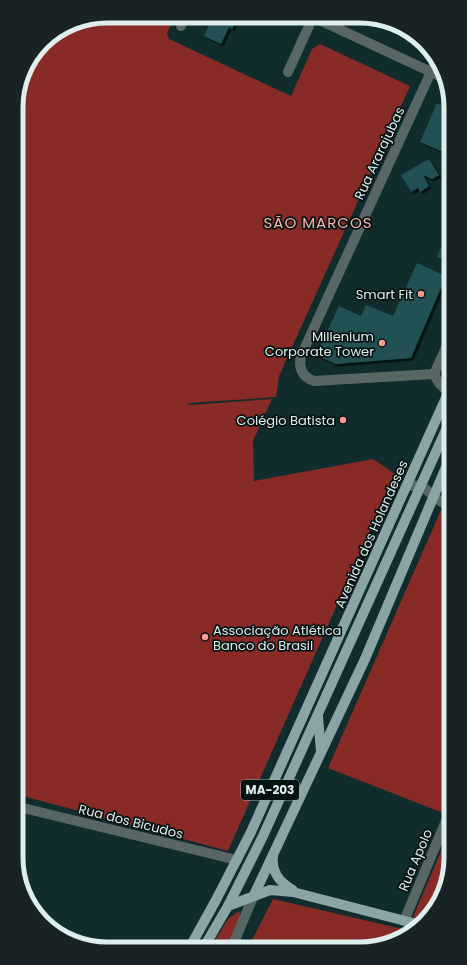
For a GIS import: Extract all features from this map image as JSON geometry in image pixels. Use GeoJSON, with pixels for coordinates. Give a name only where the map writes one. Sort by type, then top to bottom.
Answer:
{"type":"FeatureCollection","features":[{"type":"Feature","properties":{"kind":"main road","name":"Avenida dos Holandeses"},"geometry":{"type":"LineString","coordinates":[[193,942],[237,860],[333,651],[444,402]]}},
{"type":"Feature","properties":{"kind":"main road","name":"Avenida dos Holandeses"},"geometry":{"type":"LineString","coordinates":[[207,942],[228,906],[264,836],[444,434]]}},
{"type":"Feature","properties":{"kind":"main road"},"geometry":{"type":"LineString","coordinates":[[254,895],[365,659],[444,471]]}},
{"type":"Feature","properties":{"kind":"main road"},"geometry":{"type":"LineString","coordinates":[[318,716],[321,751]]}},
{"type":"Feature","properties":{"kind":"main road"},"geometry":{"type":"LineString","coordinates":[[274,852],[273,864],[276,875],[285,886],[302,895]]}},
{"type":"Feature","properties":{"kind":"main road"},"geometry":{"type":"LineString","coordinates":[[228,906],[264,891],[275,890],[302,895],[413,923]]}},
{"type":"Feature","properties":{"kind":"street"},"geometry":{"type":"LineString","coordinates":[[288,72],[310,23]]}},
{"type":"Feature","properties":{"kind":"street"},"geometry":{"type":"LineString","coordinates":[[327,23],[433,67]]}},
{"type":"Feature","properties":{"kind":"street","name":"Rua Ararajubas"},"geometry":{"type":"LineString","coordinates":[[433,67],[301,356],[300,363],[304,376],[314,381],[434,374]]}},
{"type":"Feature","properties":{"kind":"street"},"geometry":{"type":"LineString","coordinates":[[434,374],[444,352]]}},
{"type":"Feature","properties":{"kind":"street","name":"Avenida dos Holandeses"},"geometry":{"type":"LineString","coordinates":[[434,374],[444,389]]}},
{"type":"Feature","properties":{"kind":"street"},"geometry":{"type":"LineString","coordinates":[[407,486],[421,486],[427,489],[440,502],[444,503]]}},
{"type":"Feature","properties":{"kind":"street"},"geometry":{"type":"LineString","coordinates":[[427,510],[444,505]]}},
{"type":"Feature","properties":{"kind":"street","name":"Rua dos Bicudos"},"geometry":{"type":"LineString","coordinates":[[23,808],[237,860]]}},
{"type":"Feature","properties":{"kind":"street","name":"Rua Apolo"},"geometry":{"type":"LineString","coordinates":[[404,921],[444,826]]}},
{"type":"Feature","properties":{"kind":"street"},"geometry":{"type":"LineString","coordinates":[[234,942],[254,895]]}},
{"type":"Feature","properties":{"kind":"shaded area"},"geometry":{"type":"Polygon","coordinates":[[[172,23],[167,33],[169,39],[291,96],[312,49],[320,44],[410,86],[279,376],[276,397],[189,403],[188,405],[272,399],[253,441],[254,481],[373,459],[395,474],[228,851],[23,796],[23,102],[29,75],[37,60],[44,52],[60,37],[75,29],[96,24],[172,23]]]}},
{"type":"Feature","properties":{"kind":"shaded area"},"geometry":{"type":"Polygon","coordinates":[[[441,510],[444,510],[444,813],[328,768],[441,510]]]}},
{"type":"Feature","properties":{"kind":"shaded area"},"geometry":{"type":"Polygon","coordinates":[[[444,844],[444,863],[438,890],[427,909],[418,918],[413,917],[444,844]]]}},
{"type":"Feature","properties":{"kind":"shaded area"},"geometry":{"type":"Polygon","coordinates":[[[273,899],[404,929],[387,938],[360,942],[251,942],[273,899]]]}},
{"type":"Feature","properties":{"kind":"shaded area"},"geometry":{"type":"Polygon","coordinates":[[[239,911],[241,916],[229,942],[214,942],[228,919],[239,911]]]}},
{"type":"Feature","properties":{"kind":"building"},"geometry":{"type":"Polygon","coordinates":[[[210,23],[235,23],[232,29],[229,27],[221,44],[204,36],[210,23]]]}},
{"type":"Feature","properties":{"kind":"building"},"geometry":{"type":"Polygon","coordinates":[[[437,103],[444,106],[444,152],[420,142],[437,103]]]}},
{"type":"Feature","properties":{"kind":"building"},"geometry":{"type":"Polygon","coordinates":[[[429,159],[439,175],[432,179],[423,175],[429,186],[420,192],[418,188],[411,192],[401,175],[429,159]]]}},
{"type":"Feature","properties":{"kind":"building"},"geometry":{"type":"Polygon","coordinates":[[[444,240],[444,260],[437,257],[444,240]]]}},
{"type":"Feature","properties":{"kind":"building"},"geometry":{"type":"Polygon","coordinates":[[[417,263],[444,275],[444,281],[411,358],[336,364],[316,355],[339,306],[361,316],[366,305],[393,316],[417,263]]]}},
{"type":"Feature","properties":{"kind":"place","name":"Smart Fit"},"geometry":{"type":"Point","coordinates":[421,294]}},
{"type":"Feature","properties":{"kind":"place","name":"Millenium Corporate Tower"},"geometry":{"type":"Point","coordinates":[382,343]}},
{"type":"Feature","properties":{"kind":"place","name":"Colégio Batista"},"geometry":{"type":"Point","coordinates":[343,420]}},
{"type":"Feature","properties":{"kind":"place","name":"Associação Atlética Banco do Brasil"},"geometry":{"type":"Point","coordinates":[205,637]}},
{"type":"Feature","properties":{"kind":"district","name":"SÃO MARCOS"},"geometry":{"type":"Point","coordinates":[318,223]}}]}
